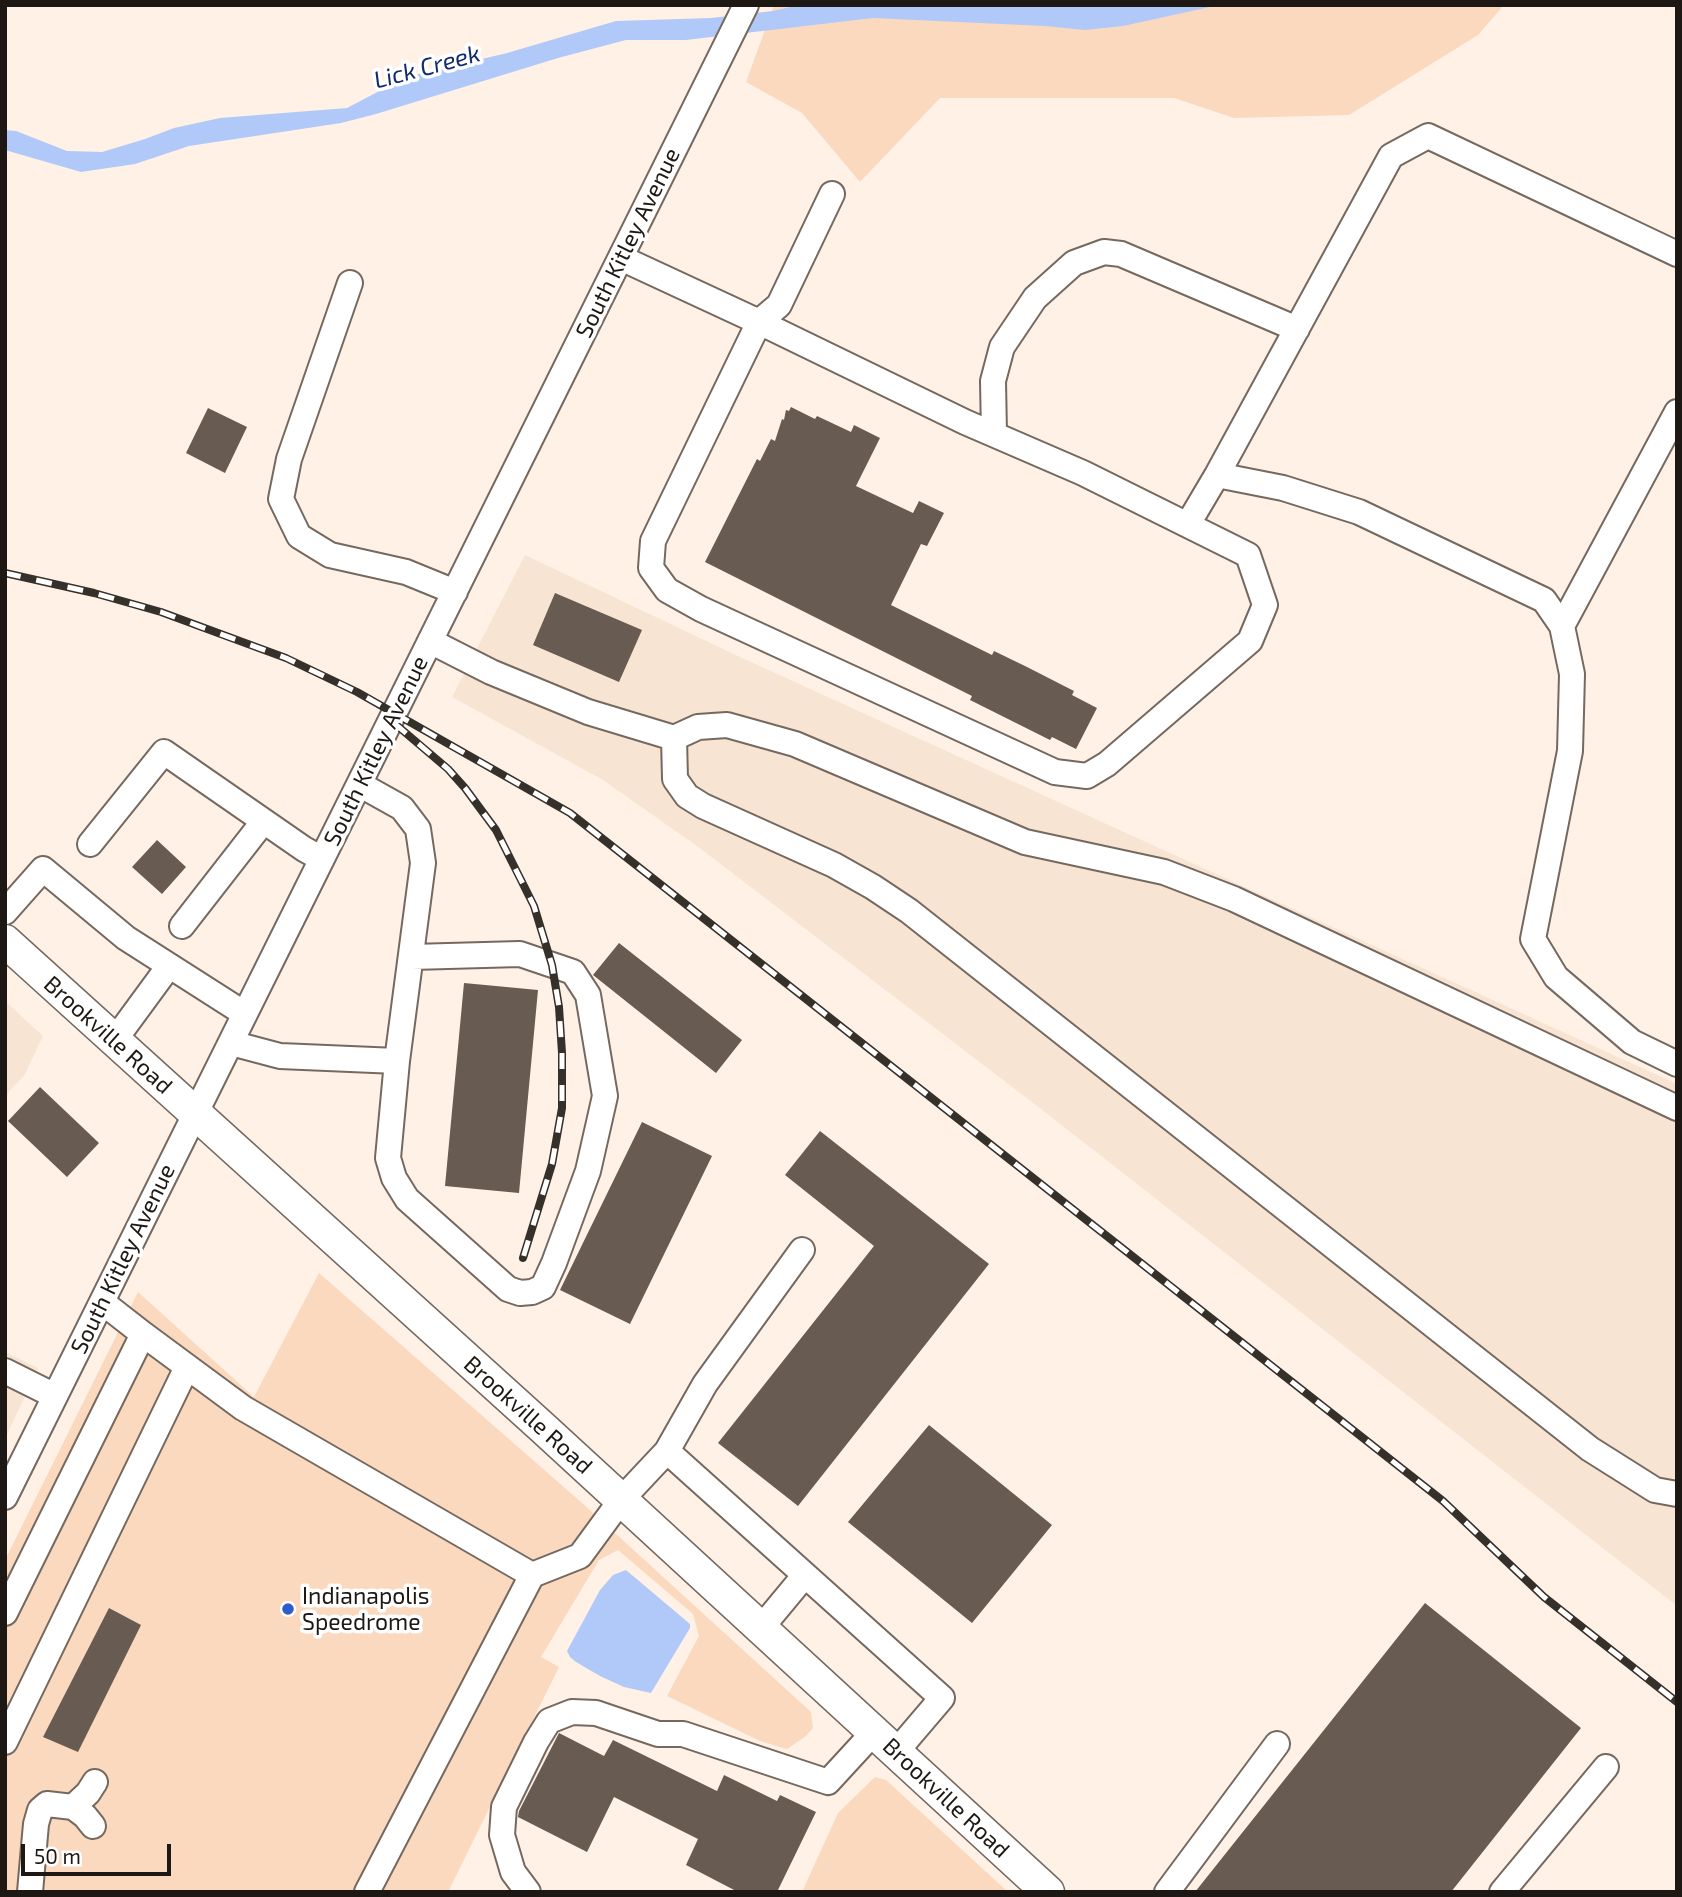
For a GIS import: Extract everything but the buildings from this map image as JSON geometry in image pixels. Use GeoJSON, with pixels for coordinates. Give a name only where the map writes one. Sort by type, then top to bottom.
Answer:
{"type":"FeatureCollection","features":[{"type":"Feature","properties":{"kind":"main road","name":"Brookville Road"},"geometry":{"type":"LineString","coordinates":[[5,942],[621,1500],[1048,1892]]}},
{"type":"Feature","properties":{"kind":"street","name":"South Kitley Avenue"},"geometry":{"type":"LineString","coordinates":[[5,1497],[746,5]]}},
{"type":"Feature","properties":{"kind":"street"},"geometry":{"type":"LineString","coordinates":[[1188,524],[1391,156],[1428,136],[1677,254]]}},
{"type":"Feature","properties":{"kind":"street"},"geometry":{"type":"LineString","coordinates":[[621,258],[759,322],[994,434],[1083,472],[1248,555],[1265,605],[1250,641],[1107,764],[1087,776],[1055,772],[701,609],[667,590],[651,568],[653,541],[759,322],[779,305],[832,194]]}},
{"type":"Feature","properties":{"kind":"street"},"geometry":{"type":"LineString","coordinates":[[994,434],[993,381],[1002,347],[1035,298],[1074,263],[1104,252],[1121,254],[1297,329]]}},
{"type":"Feature","properties":{"kind":"street"},"geometry":{"type":"LineString","coordinates":[[350,283],[289,459],[281,499],[299,536],[330,555],[406,572],[455,592]]}},
{"type":"Feature","properties":{"kind":"street"},"geometry":{"type":"LineString","coordinates":[[1562,626],[1677,412]]}},
{"type":"Feature","properties":{"kind":"street"},"geometry":{"type":"LineString","coordinates":[[1217,475],[1283,488],[1359,512],[1544,600],[1562,626],[1572,674],[1570,751],[1533,939],[1556,977],[1632,1042],[1677,1064]]}},
{"type":"Feature","properties":{"kind":"street"},"geometry":{"type":"LineString","coordinates":[[430,641],[491,672],[588,712],[674,738],[698,727],[727,725],[794,744],[1025,842],[1164,872],[1234,899],[1677,1108]]}},
{"type":"Feature","properties":{"kind":"street"},"geometry":{"type":"LineString","coordinates":[[674,738],[675,779],[687,796],[834,865],[909,911],[1590,1449],[1655,1490],[1677,1494]]}},
{"type":"Feature","properties":{"kind":"street"},"geometry":{"type":"LineString","coordinates":[[90,844],[164,752],[263,822],[322,859]]}},
{"type":"Feature","properties":{"kind":"street"},"geometry":{"type":"LineString","coordinates":[[359,784],[402,808],[418,829],[423,863],[397,1061],[388,1158],[394,1178],[407,1199],[508,1289],[532,1293],[543,1287],[588,1171],[605,1096],[588,995],[573,972],[520,954],[412,957]]}},
{"type":"Feature","properties":{"kind":"street"},"geometry":{"type":"LineString","coordinates":[[182,926],[263,822]]}},
{"type":"Feature","properties":{"kind":"street"},"geometry":{"type":"LineString","coordinates":[[5,912],[43,869],[126,938],[245,1014]]}},
{"type":"Feature","properties":{"kind":"street"},"geometry":{"type":"LineString","coordinates":[[114,1041],[169,967]]}},
{"type":"Feature","properties":{"kind":"street"},"geometry":{"type":"LineString","coordinates":[[231,1042],[280,1056],[397,1061]]}},
{"type":"Feature","properties":{"kind":"street"},"geometry":{"type":"LineString","coordinates":[[367,1892],[532,1575],[580,1556],[621,1500],[667,1451],[705,1384],[802,1250]]}},
{"type":"Feature","properties":{"kind":"street"},"geometry":{"type":"LineString","coordinates":[[102,1302],[243,1408],[532,1575]]}},
{"type":"Feature","properties":{"kind":"street"},"geometry":{"type":"LineString","coordinates":[[5,1612],[143,1334]]}},
{"type":"Feature","properties":{"kind":"street"},"geometry":{"type":"LineString","coordinates":[[5,1741],[187,1367]]}},
{"type":"Feature","properties":{"kind":"street"},"geometry":{"type":"LineString","coordinates":[[5,1371],[55,1396]]}},
{"type":"Feature","properties":{"kind":"street"},"geometry":{"type":"LineString","coordinates":[[528,1892],[513,1872],[502,1835],[504,1807],[549,1721],[572,1712],[596,1713],[658,1734],[683,1734],[828,1782],[942,1698],[667,1451]]}},
{"type":"Feature","properties":{"kind":"street"},"geometry":{"type":"LineString","coordinates":[[761,1628],[805,1575]]}},
{"type":"Feature","properties":{"kind":"street"},"geometry":{"type":"LineString","coordinates":[[1167,1892],[1277,1744]]}},
{"type":"Feature","properties":{"kind":"street"},"geometry":{"type":"LineString","coordinates":[[1502,1892],[1606,1767]]}},
{"type":"Feature","properties":{"kind":"street"},"geometry":{"type":"LineString","coordinates":[[72,1807],[95,1783]]}},
{"type":"Feature","properties":{"kind":"street"},"geometry":{"type":"LineString","coordinates":[[30,1892],[36,1824],[40,1810],[47,1804],[72,1807],[93,1826]]}},
{"type":"Feature","properties":{"kind":"shaded area"},"geometry":{"type":"Polygon","coordinates":[[[774,5],[1504,5],[1478,35],[1349,115],[1234,118],[1174,98],[940,98],[860,182],[802,113],[746,82],[774,5]]]}},
{"type":"Feature","properties":{"kind":"shaded area"},"geometry":{"type":"Polygon","coordinates":[[[525,555],[740,657],[1677,1084],[1677,1606],[1041,1109],[697,846],[603,780],[452,697],[525,555]]]}},
{"type":"Feature","properties":{"kind":"shaded area"},"geometry":{"type":"Polygon","coordinates":[[[5,1001],[43,1036],[24,1076],[5,1099],[5,1001]]]}},
{"type":"Feature","properties":{"kind":"shaded area","name":"Indianapolis Speedrome"},"geometry":{"type":"Polygon","coordinates":[[[319,1273],[581,1502],[811,1712],[813,1728],[787,1749],[760,1741],[667,1696],[699,1636],[693,1614],[618,1550],[599,1560],[541,1657],[559,1667],[448,1892],[5,1892],[5,1560],[138,1292],[254,1397],[319,1273]]]}},
{"type":"Feature","properties":{"kind":"shaded area"},"geometry":{"type":"Polygon","coordinates":[[[5,1352],[38,1368],[5,1439],[5,1352]]]}},
{"type":"Feature","properties":{"kind":"shaded area"},"geometry":{"type":"Polygon","coordinates":[[[875,1777],[886,1780],[1008,1892],[802,1892],[838,1813],[875,1777]]]}},
{"type":"Feature","properties":{"kind":"water","name":"Lick Creek"},"geometry":{"type":"Polygon","coordinates":[[[799,5],[1219,5],[1123,26],[1085,30],[873,18],[686,40],[626,40],[341,123],[189,146],[135,164],[81,172],[5,150],[5,130],[16,131],[67,151],[102,152],[174,128],[220,118],[347,108],[406,77],[507,53],[616,21],[711,18],[773,11],[799,5]]]}},
{"type":"Feature","properties":{"kind":"water"},"geometry":{"type":"Polygon","coordinates":[[[626,1570],[690,1624],[651,1693],[624,1687],[600,1676],[576,1662],[567,1651],[600,1590],[613,1575],[626,1570]]]}},
{"type":"Feature","properties":{"kind":"railway"},"geometry":{"type":"LineString","coordinates":[[5,573],[94,593],[161,612],[286,658],[357,692],[570,813],[1443,1501],[1544,1597],[1677,1702]]}},
{"type":"Feature","properties":{"kind":"railway"},"geometry":{"type":"LineString","coordinates":[[394,723],[448,769],[496,830],[534,906],[552,965],[559,1007],[562,1108],[552,1164],[523,1258]]}},
{"type":"Feature","properties":{"kind":"place","name":"Indianapolis Speedrome"},"geometry":{"type":"Point","coordinates":[288,1609]}}]}
